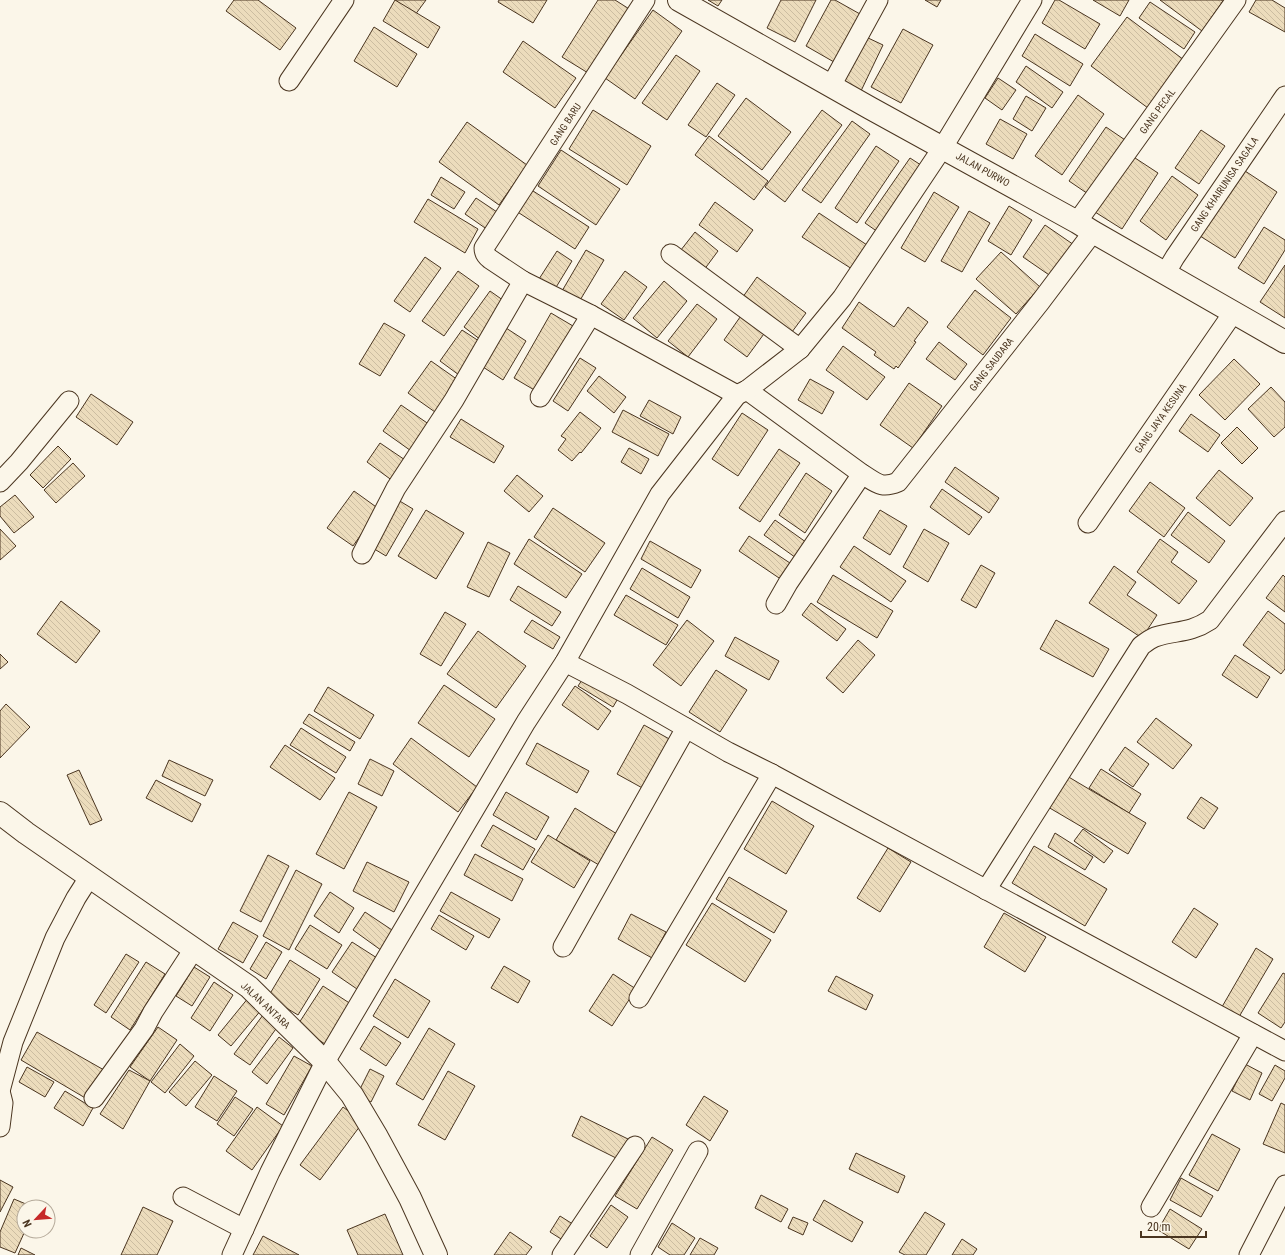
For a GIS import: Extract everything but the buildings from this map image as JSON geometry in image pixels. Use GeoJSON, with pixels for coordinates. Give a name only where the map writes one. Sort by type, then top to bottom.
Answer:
{"type":"FeatureCollection","features":[{"type":"Feature","properties":{"kind":"street"},"geometry":{"type":"LineString","coordinates":[[289,81],[344,0]]}},
{"type":"Feature","properties":{"kind":"street","name":"GANG BARU"},"geometry":{"type":"LineString","coordinates":[[523,281],[490,259],[485,254],[484,248],[645,0]]}},
{"type":"Feature","properties":{"kind":"street","name":"JALAN PURWO"},"geometry":{"type":"LineString","coordinates":[[679,0],[831,86],[944,147],[1285,342]]}},
{"type":"Feature","properties":{"kind":"street"},"geometry":{"type":"LineString","coordinates":[[831,86],[878,0]]}},
{"type":"Feature","properties":{"kind":"street"},"geometry":{"type":"LineString","coordinates":[[232,1255],[325,1062],[526,722],[565,662],[660,494],[742,392],[800,349],[842,298],[944,147],[1032,0]]}},
{"type":"Feature","properties":{"kind":"street","name":"GANG PECAL"},"geometry":{"type":"LineString","coordinates":[[1085,227],[1236,0]]}},
{"type":"Feature","properties":{"kind":"street","name":"GANG KHAIRUNISA SAGALA"},"geometry":{"type":"LineString","coordinates":[[1165,274],[1175,257],[1285,96]]}},
{"type":"Feature","properties":{"kind":"street","name":"GANG SAUDARA"},"geometry":{"type":"LineString","coordinates":[[862,474],[882,486],[891,485],[898,482],[1041,301],[1085,227]]}},
{"type":"Feature","properties":{"kind":"street"},"geometry":{"type":"LineString","coordinates":[[671,254],[800,349]]}},
{"type":"Feature","properties":{"kind":"street"},"geometry":{"type":"LineString","coordinates":[[362,554],[396,488],[454,400],[523,281],[742,392],[862,474],[788,583],[776,604]]}},
{"type":"Feature","properties":{"kind":"street","name":"GANG JAYA KESUNA"},"geometry":{"type":"LineString","coordinates":[[1088,523],[1233,313]]}},
{"type":"Feature","properties":{"kind":"street"},"geometry":{"type":"LineString","coordinates":[[540,397],[591,315]]}},
{"type":"Feature","properties":{"kind":"street"},"geometry":{"type":"LineString","coordinates":[[0,482],[19,462],[69,401]]}},
{"type":"Feature","properties":{"kind":"street"},"geometry":{"type":"LineString","coordinates":[[986,890],[1141,646],[1154,638],[1192,629],[1210,620],[1285,521]]}},
{"type":"Feature","properties":{"kind":"street"},"geometry":{"type":"LineString","coordinates":[[565,662],[628,694],[728,752],[772,774],[1285,1052]]}},
{"type":"Feature","properties":{"kind":"street"},"geometry":{"type":"LineString","coordinates":[[563,947],[686,728]]}},
{"type":"Feature","properties":{"kind":"street"},"geometry":{"type":"LineString","coordinates":[[639,998],[772,774]]}},
{"type":"Feature","properties":{"kind":"street","name":"JALAN ANTARA"},"geometry":{"type":"LineString","coordinates":[[0,812],[26,833],[249,987],[325,1062],[352,1095],[377,1137],[410,1198],[436,1255]]}},
{"type":"Feature","properties":{"kind":"street"},"geometry":{"type":"LineString","coordinates":[[0,1127],[3,1103],[0,1091],[13,1042],[55,938],[76,898],[90,876]]}},
{"type":"Feature","properties":{"kind":"street"},"geometry":{"type":"LineString","coordinates":[[94,1098],[144,1029],[153,1012],[194,949]]}},
{"type":"Feature","properties":{"kind":"street"},"geometry":{"type":"LineString","coordinates":[[1151,1207],[1253,1034]]}},
{"type":"Feature","properties":{"kind":"street"},"geometry":{"type":"LineString","coordinates":[[562,1255],[635,1146]]}},
{"type":"Feature","properties":{"kind":"street"},"geometry":{"type":"LineString","coordinates":[[640,1255],[698,1151]]}},
{"type":"Feature","properties":{"kind":"street"},"geometry":{"type":"LineString","coordinates":[[1249,1255],[1285,1185]]}},
{"type":"Feature","properties":{"kind":"street"},"geometry":{"type":"LineString","coordinates":[[183,1197],[244,1229]]}}]}
